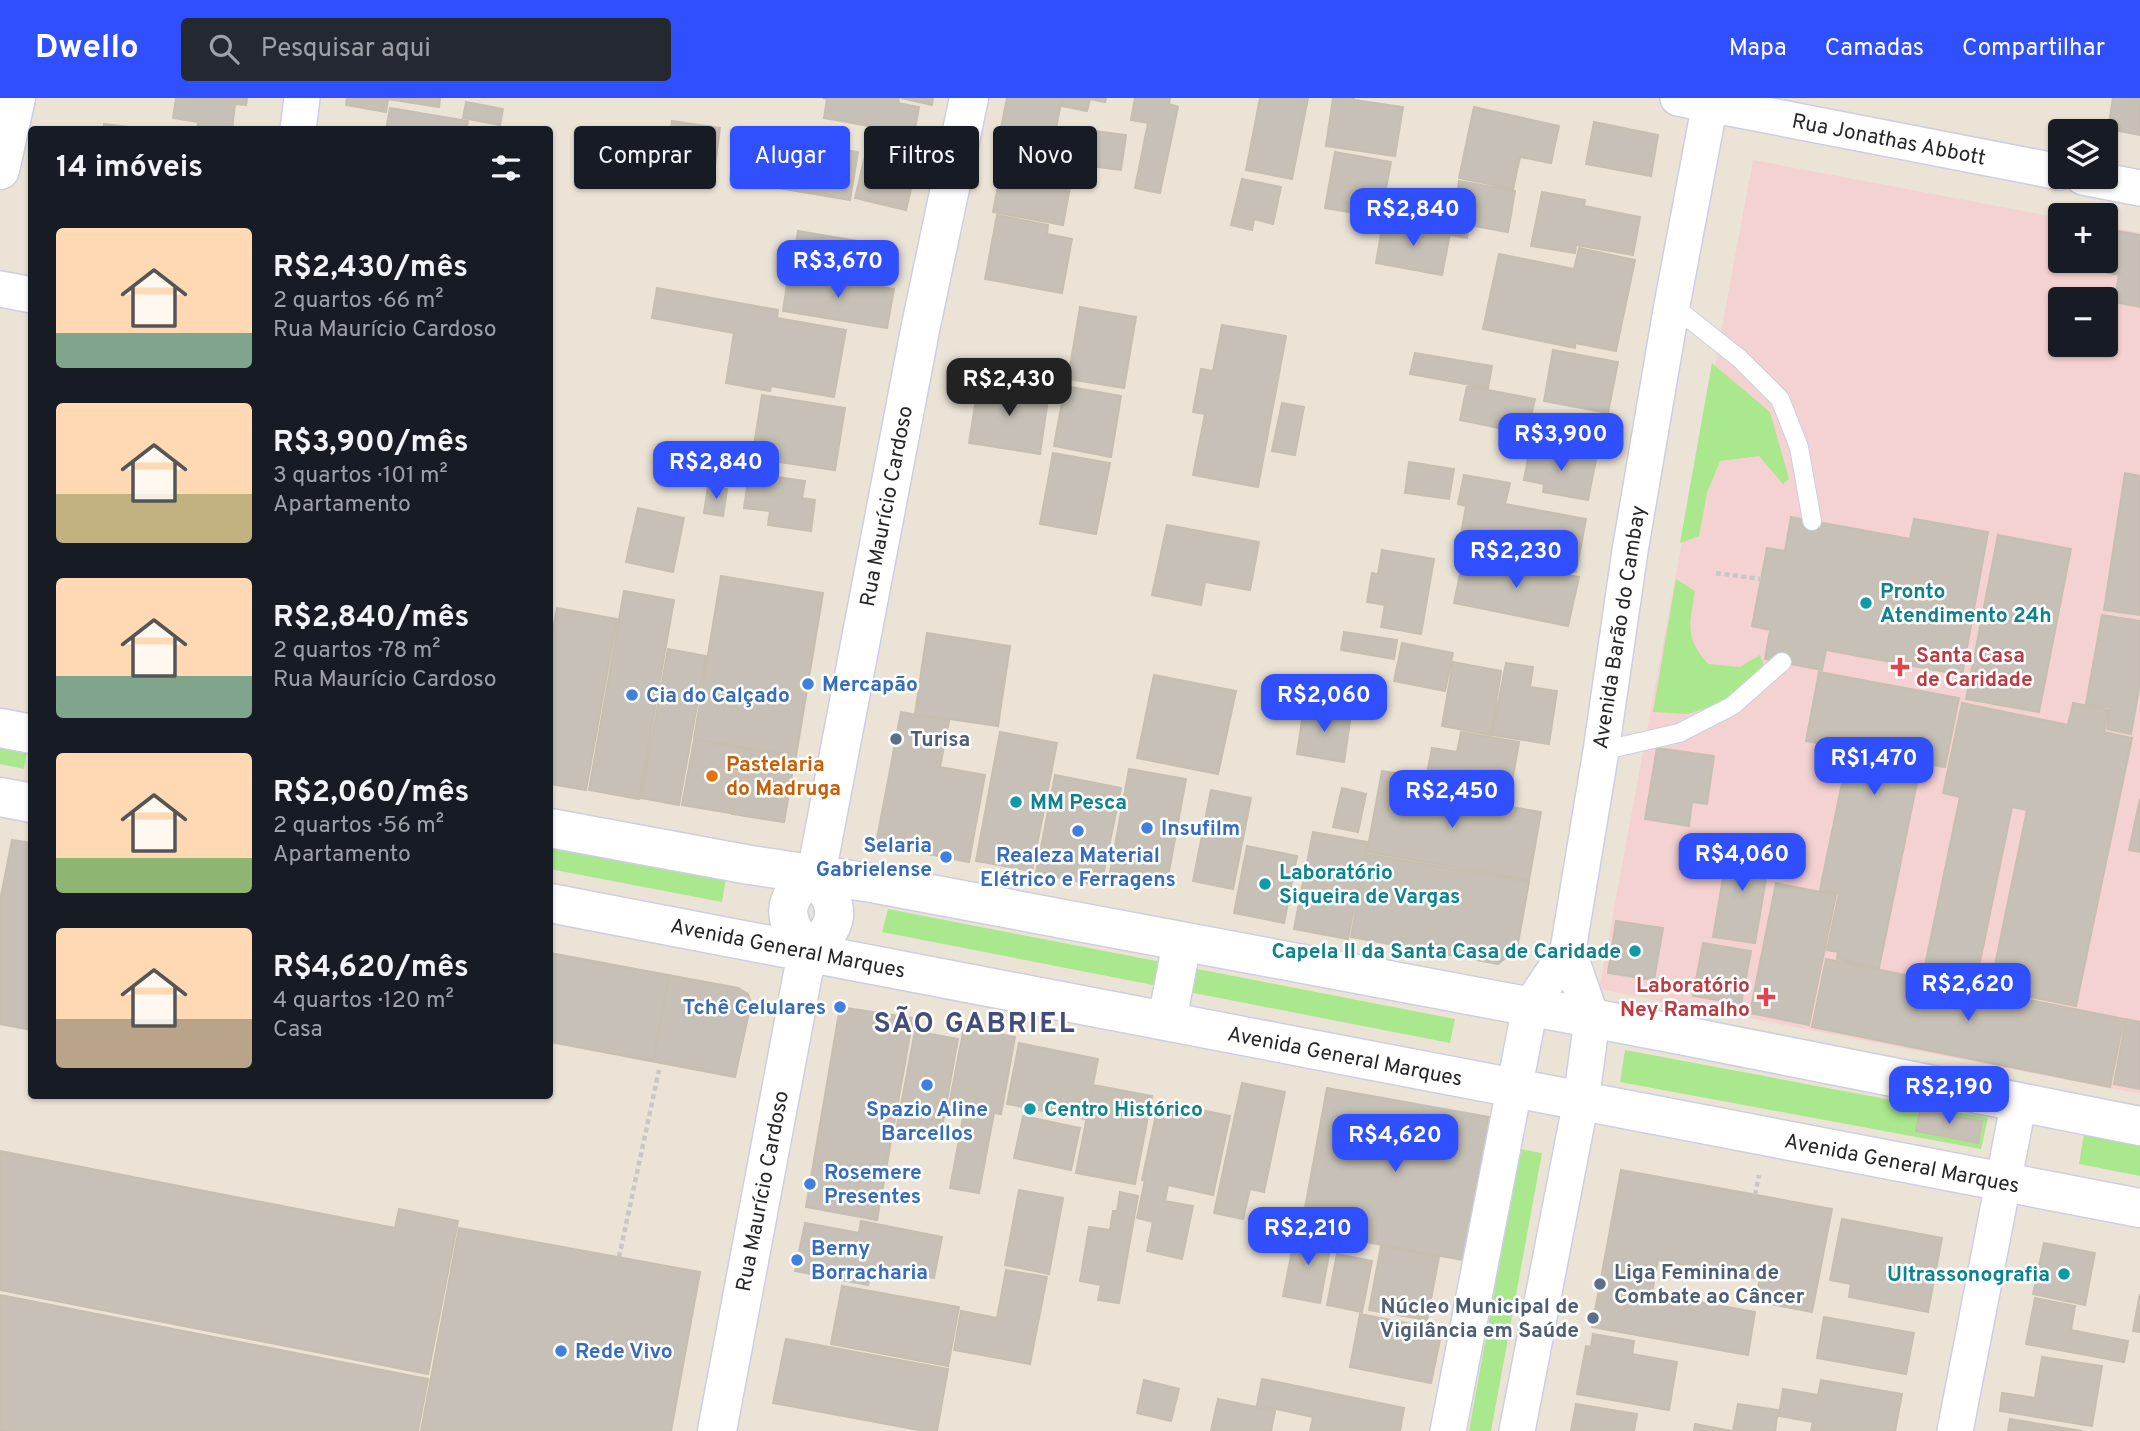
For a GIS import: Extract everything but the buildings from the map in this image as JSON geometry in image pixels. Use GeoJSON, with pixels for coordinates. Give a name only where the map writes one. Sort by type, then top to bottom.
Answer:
{"type":"FeatureCollection","features":[{"type":"Feature","properties":{"kind":"main road"},"geometry":{"type":"LineString","coordinates":[[0,170],[16,98]]}},
{"type":"Feature","properties":{"kind":"main road","name":"Rua Maurício Cardoso"},"geometry":{"type":"LineString","coordinates":[[816,875],[920,330],[970,98]]}},
{"type":"Feature","properties":{"kind":"main road"},"geometry":{"type":"LineString","coordinates":[[0,728],[28,733]]}},
{"type":"Feature","properties":{"kind":"main road"},"geometry":{"type":"LineString","coordinates":[[0,797],[28,802]]}},
{"type":"Feature","properties":{"kind":"main road"},"geometry":{"type":"LineString","coordinates":[[553,829],[872,883],[2140,1125]]}},
{"type":"Feature","properties":{"kind":"main road"},"geometry":{"type":"LineString","coordinates":[[807,952],[792,932],[787,913],[793,896],[804,882],[816,875]]}},
{"type":"Feature","properties":{"kind":"main road","name":"Avenida General Marques"},"geometry":{"type":"LineString","coordinates":[[553,904],[2140,1208]]}},
{"type":"Feature","properties":{"kind":"main road"},"geometry":{"type":"LineString","coordinates":[[1167,1021],[1181,942]]}},
{"type":"Feature","properties":{"kind":"main road","name":"Rua Maurício Cardoso"},"geometry":{"type":"LineString","coordinates":[[717,1431],[807,952]]}},
{"type":"Feature","properties":{"kind":"street"},"geometry":{"type":"LineString","coordinates":[[298,126],[302,98]]}},
{"type":"Feature","properties":{"kind":"street","name":"Rua Jonathas Abbott"},"geometry":{"type":"LineString","coordinates":[[1700,100],[2048,170]]}},
{"type":"Feature","properties":{"kind":"street","name":"Avenida Barão do Cambay"},"geometry":{"type":"LineString","coordinates":[[1448,1431],[1530,1007],[1568,950],[1630,551],[1672,305],[1700,100]]}},
{"type":"Feature","properties":{"kind":"street"},"geometry":{"type":"LineString","coordinates":[[2118,184],[2140,188]]}},
{"type":"Feature","properties":{"kind":"street"},"geometry":{"type":"LineString","coordinates":[[0,289],[28,294]]}},
{"type":"Feature","properties":{"kind":"street","name":"Avenida Barão do Cambay"},"geometry":{"type":"LineString","coordinates":[[1517,1431],[1581,1101],[1592,1020],[1568,950]]}},
{"type":"Feature","properties":{"kind":"street"},"geometry":{"type":"LineString","coordinates":[[1955,1431],[2020,1101]]}},
{"type":"Feature","properties":{"kind":"lane"},"geometry":{"type":"LineString","coordinates":[[1672,305],[1740,359],[1780,399],[1799,447],[1812,521]]}},
{"type":"Feature","properties":{"kind":"lane"},"geometry":{"type":"LineString","coordinates":[[1601,751],[1679,733],[1732,706],[1782,662]]}},
{"type":"Feature","properties":{"kind":"path"},"geometry":{"type":"LineString","coordinates":[[1716,573],[1761,579]]}},
{"type":"Feature","properties":{"kind":"path"},"geometry":{"type":"LineString","coordinates":[[619,1257],[659,1070]]}},
{"type":"Feature","properties":{"kind":"path"},"geometry":{"type":"LineString","coordinates":[[1755,1195],[1761,1164]]}},
{"type":"Feature","properties":{"kind":"shaded area","name":"Santa Casa de Caridade"},"geometry":{"type":"Polygon","coordinates":[[[1753,160],[2048,216],[2048,273],[2118,273],[2118,229],[2140,233],[2140,1094],[1599,989],[1753,160]]]}},
{"type":"Feature","properties":{"kind":"green space"},"geometry":{"type":"Polygon","coordinates":[[[1712,363],[1770,412],[1789,479],[1783,484],[1759,456],[1720,461],[1707,493],[1699,536],[1680,543],[1712,363]]]}},
{"type":"Feature","properties":{"kind":"green space"},"geometry":{"type":"Polygon","coordinates":[[[1676,579],[1695,591],[1692,638],[1708,664],[1740,667],[1760,655],[1766,673],[1723,702],[1688,714],[1653,712],[1676,579]]]}},
{"type":"Feature","properties":{"kind":"green space"},"geometry":{"type":"Polygon","coordinates":[[[0,739],[28,744],[24,769],[0,764],[0,739]]]}},
{"type":"Feature","properties":{"kind":"green space"},"geometry":{"type":"Polygon","coordinates":[[[553,845],[726,878],[722,902],[553,870],[553,845]]]}},
{"type":"Feature","properties":{"kind":"green space"},"geometry":{"type":"Polygon","coordinates":[[[888,909],[1455,1019],[1450,1043],[882,932],[888,909]]]}},
{"type":"Feature","properties":{"kind":"green space"},"geometry":{"type":"Polygon","coordinates":[[[1625,1050],[1988,1118],[1981,1149],[1620,1082],[1625,1050]]]}},
{"type":"Feature","properties":{"kind":"green space"},"geometry":{"type":"Polygon","coordinates":[[[2084,1134],[2140,1145],[2140,1176],[2079,1164],[2084,1134]]]}},
{"type":"Feature","properties":{"kind":"green space"},"geometry":{"type":"Polygon","coordinates":[[[1520,1149],[1542,1153],[1491,1431],[1469,1431],[1520,1149]]]}},
{"type":"Feature","properties":{"kind":"place","name":"Pronto Atendimento 24h"},"geometry":{"type":"Point","coordinates":[1866,603]}},
{"type":"Feature","properties":{"kind":"place","name":"Santa Casa de Caridade"},"geometry":{"type":"Point","coordinates":[1900,667]}},
{"type":"Feature","properties":{"kind":"place","name":"Mercapão"},"geometry":{"type":"Point","coordinates":[808,684]}},
{"type":"Feature","properties":{"kind":"place","name":"Cia do Calçado"},"geometry":{"type":"Point","coordinates":[632,695]}},
{"type":"Feature","properties":{"kind":"place","name":"Turisa"},"geometry":{"type":"Point","coordinates":[896,739]}},
{"type":"Feature","properties":{"kind":"place","name":"Pastelaria do Madruga"},"geometry":{"type":"Point","coordinates":[712,776]}},
{"type":"Feature","properties":{"kind":"place","name":"MM Pesca"},"geometry":{"type":"Point","coordinates":[1016,802]}},
{"type":"Feature","properties":{"kind":"place","name":"Insufilm"},"geometry":{"type":"Point","coordinates":[1147,828]}},
{"type":"Feature","properties":{"kind":"place","name":"Realeza Material Elétrico e Ferragens"},"geometry":{"type":"Point","coordinates":[1078,831]}},
{"type":"Feature","properties":{"kind":"place","name":"Selaria Gabrielense"},"geometry":{"type":"Point","coordinates":[946,857]}},
{"type":"Feature","properties":{"kind":"place","name":"Laboratório Siqueira de Vargas"},"geometry":{"type":"Point","coordinates":[1265,884]}},
{"type":"Feature","properties":{"kind":"place","name":"Capela II da Santa Casa de Caridade"},"geometry":{"type":"Point","coordinates":[1635,951]}},
{"type":"Feature","properties":{"kind":"place","name":"Laboratório Ney Ramalho"},"geometry":{"type":"Point","coordinates":[1766,997]}},
{"type":"Feature","properties":{"kind":"place","name":"Tchê Celulares"},"geometry":{"type":"Point","coordinates":[840,1007]}},
{"type":"Feature","properties":{"kind":"place","name":"Spazio Aline Barcellos"},"geometry":{"type":"Point","coordinates":[927,1085]}},
{"type":"Feature","properties":{"kind":"place","name":"Centro Histórico"},"geometry":{"type":"Point","coordinates":[1030,1109]}},
{"type":"Feature","properties":{"kind":"place","name":"Rosemere Presentes"},"geometry":{"type":"Point","coordinates":[810,1184]}},
{"type":"Feature","properties":{"kind":"place","name":"Berny Borracharia"},"geometry":{"type":"Point","coordinates":[797,1260]}},
{"type":"Feature","properties":{"kind":"place","name":"Ultrassonografia"},"geometry":{"type":"Point","coordinates":[2064,1274]}},
{"type":"Feature","properties":{"kind":"place","name":"Liga Feminina de Combate ao Câncer"},"geometry":{"type":"Point","coordinates":[1600,1284]}},
{"type":"Feature","properties":{"kind":"place","name":"Núcleo Municipal de Vigilância em Saúde"},"geometry":{"type":"Point","coordinates":[1593,1318]}},
{"type":"Feature","properties":{"kind":"place","name":"Rede Vivo"},"geometry":{"type":"Point","coordinates":[561,1351]}},
{"type":"Feature","properties":{"kind":"district","name":"SÃO GABRIEL"},"geometry":{"type":"Point","coordinates":[975,1022]}}]}
